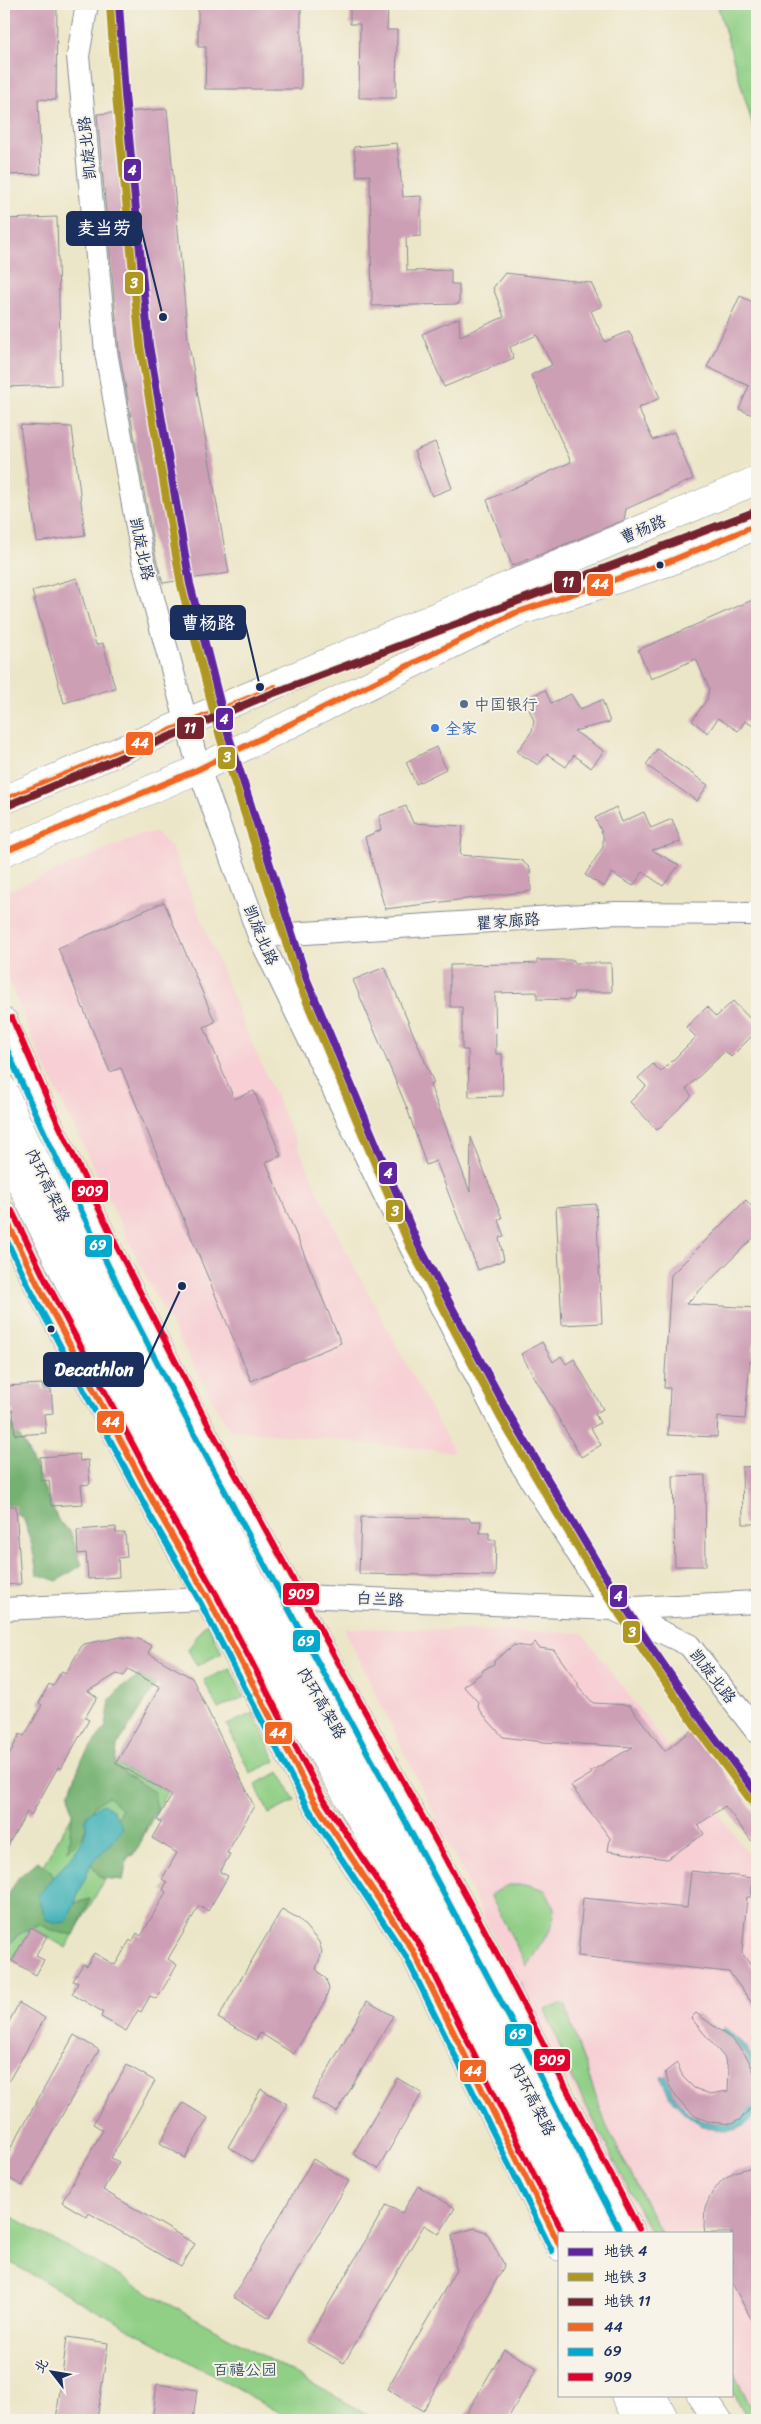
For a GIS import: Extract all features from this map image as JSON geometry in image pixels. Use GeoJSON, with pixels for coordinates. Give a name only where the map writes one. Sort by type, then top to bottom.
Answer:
{"type":"FeatureCollection","features":[{"type":"Feature","properties":{"kind":"main road","name":"曹杨路"},"geometry":{"type":"LineString","coordinates":[[4,800],[757,480]]}},
{"type":"Feature","properties":{"kind":"main road"},"geometry":{"type":"LineString","coordinates":[[4,852],[199,769],[515,613],[668,562],[757,525]]}},
{"type":"Feature","properties":{"kind":"main road"},"geometry":{"type":"LineString","coordinates":[[4,1022],[49,1125],[110,1253],[199,1426],[477,1935],[630,2232]]}},
{"type":"Feature","properties":{"kind":"main road","name":"内环高架路"},"geometry":{"type":"LineString","coordinates":[[4,1091],[18,1125],[131,1352],[248,1577],[404,1844],[600,2232]]}},
{"type":"Feature","properties":{"kind":"main road","name":"内环高架路"},"geometry":{"type":"LineString","coordinates":[[4,1148],[121,1387],[221,1577],[382,1856],[570,2232]]}},
{"type":"Feature","properties":{"kind":"main road"},"geometry":{"type":"LineString","coordinates":[[4,1215],[37,1283],[149,1493],[208,1598],[314,1801],[413,1951],[558,2242]]}},
{"type":"Feature","properties":{"kind":"main road"},"geometry":{"type":"LineString","coordinates":[[525,2143],[559,2232]]}},
{"type":"Feature","properties":{"kind":"main road"},"geometry":{"type":"LineString","coordinates":[[618,2396],[620,2408],[626,2420]]}},
{"type":"Feature","properties":{"kind":"main road"},"geometry":{"type":"LineString","coordinates":[[626,2396],[638,2420]]}},
{"type":"Feature","properties":{"kind":"main road"},"geometry":{"type":"LineString","coordinates":[[635,2396],[647,2420]]}},
{"type":"Feature","properties":{"kind":"main road"},"geometry":{"type":"LineString","coordinates":[[653,2396],[665,2420]]}},
{"type":"Feature","properties":{"kind":"main road"},"geometry":{"type":"LineString","coordinates":[[682,2396],[694,2420]]}},
{"type":"Feature","properties":{"kind":"main road"},"geometry":{"type":"LineString","coordinates":[[702,2396],[718,2420]]}},
{"type":"Feature","properties":{"kind":"main road"},"geometry":{"type":"LineString","coordinates":[[716,2396],[728,2420]]}},
{"type":"Feature","properties":{"kind":"street","name":"凯旋北路"},"geometry":{"type":"LineString","coordinates":[[88,4],[78,56],[106,352],[143,561],[199,769],[259,936],[388,1202],[521,1464],[612,1609],[689,1645],[757,1732]]}},
{"type":"Feature","properties":{"kind":"street","name":"瞿家廊路"},"geometry":{"type":"LineString","coordinates":[[259,936],[615,913],[757,914]]}},
{"type":"Feature","properties":{"kind":"street","name":"白兰路"},"geometry":{"type":"LineString","coordinates":[[4,1609],[290,1595],[612,1609],[757,1602]]}},
{"type":"Feature","properties":{"kind":"shaded area"},"geometry":{"type":"Polygon","coordinates":[[[156,833],[172,847],[249,1037],[343,1246],[454,1452],[229,1430],[155,1295],[39,1054],[4,970],[4,893],[142,834],[156,833]]]}},
{"type":"Feature","properties":{"kind":"shaded area"},"geometry":{"type":"Polygon","coordinates":[[[344,1628],[582,1633],[757,1865],[757,2420],[746,2420],[733,2396],[734,2232],[647,2232],[489,1927],[344,1628]]]}},
{"type":"Feature","properties":{"kind":"green space"},"geometry":{"type":"Polygon","coordinates":[[[729,4],[757,4],[757,140],[718,7],[729,4]]]}},
{"type":"Feature","properties":{"kind":"green space"},"geometry":{"type":"Polygon","coordinates":[[[4,1411],[26,1447],[59,1522],[70,1531],[82,1565],[57,1581],[37,1574],[32,1545],[24,1520],[4,1502],[4,1411]]]}},
{"type":"Feature","properties":{"kind":"green space"},"geometry":{"type":"Polygon","coordinates":[[[205,1624],[208,1624],[222,1653],[197,1666],[188,1650],[205,1624]]]}},
{"type":"Feature","properties":{"kind":"green space"},"geometry":{"type":"Polygon","coordinates":[[[230,1668],[244,1697],[218,1709],[204,1680],[230,1668]]]}},
{"type":"Feature","properties":{"kind":"green space"},"geometry":{"type":"Polygon","coordinates":[[[145,1670],[157,1683],[117,1746],[115,1767],[154,1792],[157,1810],[148,1823],[139,1846],[128,1857],[123,1880],[101,1878],[91,1864],[109,1839],[121,1809],[108,1796],[94,1806],[82,1838],[68,1850],[72,1814],[69,1793],[82,1759],[106,1726],[110,1700],[120,1688],[134,1680],[145,1670]]]}},
{"type":"Feature","properties":{"kind":"green space"},"geometry":{"type":"Polygon","coordinates":[[[253,1713],[276,1761],[250,1773],[227,1725],[253,1713]]]}},
{"type":"Feature","properties":{"kind":"green space"},"geometry":{"type":"Polygon","coordinates":[[[106,1758],[167,1792],[133,1855],[114,1863],[66,1948],[31,1927],[12,1961],[4,1957],[4,1931],[106,1758]]]}},
{"type":"Feature","properties":{"kind":"green space"},"geometry":{"type":"Polygon","coordinates":[[[280,1772],[295,1801],[269,1814],[255,1784],[280,1772]]]}},
{"type":"Feature","properties":{"kind":"green space"},"geometry":{"type":"Polygon","coordinates":[[[38,1861],[52,1872],[53,1895],[63,1906],[90,1899],[74,1935],[57,1932],[39,1924],[18,1935],[4,1951],[4,1903],[18,1878],[38,1861]]]}},
{"type":"Feature","properties":{"kind":"green space"},"geometry":{"type":"Polygon","coordinates":[[[508,1885],[529,1885],[545,1890],[554,1908],[552,1927],[527,1966],[490,1895],[508,1885]]]}},
{"type":"Feature","properties":{"kind":"green space"},"geometry":{"type":"Polygon","coordinates":[[[564,2004],[606,2125],[660,2232],[650,2232],[572,2078],[545,2009],[564,2004]]]}},
{"type":"Feature","properties":{"kind":"green space","name":"百禧公园"},"geometry":{"type":"Polygon","coordinates":[[[4,2212],[378,2420],[293,2420],[4,2259],[4,2212]]]}},
{"type":"Feature","properties":{"kind":"green space"},"geometry":{"type":"Polygon","coordinates":[[[734,2374],[757,2418],[757,2420],[748,2420],[734,2393],[734,2374]]]}},
{"type":"Feature","properties":{"kind":"water"},"geometry":{"type":"Polygon","coordinates":[[[103,1804],[113,1810],[123,1829],[91,1864],[67,1922],[58,1923],[47,1920],[37,1897],[77,1849],[86,1831],[87,1816],[103,1804]]]}},
{"type":"Feature","properties":{"kind":"water"},"geometry":{"type":"Polygon","coordinates":[[[724,2027],[745,2046],[757,2066],[757,2112],[745,2125],[732,2130],[717,2130],[702,2125],[688,2116],[667,2091],[661,2077],[666,2076],[676,2099],[690,2114],[705,2121],[720,2122],[734,2117],[745,2106],[751,2089],[751,2067],[739,2047],[722,2032],[724,2027]]]}},
{"type":"Feature","properties":{"kind":"building"},"geometry":{"type":"Polygon","coordinates":[[[4,4],[57,4],[56,100],[38,99],[41,174],[4,175],[4,4]]]}},
{"type":"Feature","properties":{"kind":"building"},"geometry":{"type":"Polygon","coordinates":[[[198,4],[301,4],[301,89],[205,89],[206,47],[198,47],[198,4]]]}},
{"type":"Feature","properties":{"kind":"building"},"geometry":{"type":"Polygon","coordinates":[[[350,4],[388,4],[387,30],[397,30],[396,98],[359,98],[360,24],[350,24],[350,4]]]}},
{"type":"Feature","properties":{"kind":"building"},"geometry":{"type":"Polygon","coordinates":[[[167,109],[188,339],[229,573],[163,583],[156,559],[119,350],[97,114],[167,109]]]}},
{"type":"Feature","properties":{"kind":"building"},"geometry":{"type":"Polygon","coordinates":[[[397,143],[403,197],[421,196],[421,236],[406,237],[407,271],[451,270],[451,284],[459,284],[459,304],[372,306],[370,175],[357,176],[354,147],[397,143]]]}},
{"type":"Feature","properties":{"kind":"building"},"geometry":{"type":"Polygon","coordinates":[[[57,217],[61,385],[4,387],[4,219],[57,217]]]}},
{"type":"Feature","properties":{"kind":"building"},"geometry":{"type":"Polygon","coordinates":[[[505,273],[591,283],[602,306],[591,311],[605,342],[629,331],[660,398],[638,408],[653,440],[674,432],[693,479],[626,509],[624,520],[512,566],[487,500],[571,462],[531,375],[552,365],[537,335],[510,347],[514,358],[444,387],[422,334],[459,318],[460,336],[504,317],[493,288],[505,273]]]}},
{"type":"Feature","properties":{"kind":"building"},"geometry":{"type":"Polygon","coordinates":[[[740,296],[757,304],[757,417],[739,409],[749,386],[707,367],[740,296]]]}},
{"type":"Feature","properties":{"kind":"building"},"geometry":{"type":"Polygon","coordinates":[[[20,425],[72,427],[85,535],[37,542],[20,425]]]}},
{"type":"Feature","properties":{"kind":"building"},"geometry":{"type":"Polygon","coordinates":[[[435,442],[452,488],[432,496],[414,451],[435,442]]]}},
{"type":"Feature","properties":{"kind":"building"},"geometry":{"type":"Polygon","coordinates":[[[77,578],[96,645],[103,643],[115,688],[64,703],[32,591],[77,578]]]}},
{"type":"Feature","properties":{"kind":"building"},"geometry":{"type":"Polygon","coordinates":[[[757,598],[757,728],[745,721],[738,731],[718,718],[708,733],[692,721],[707,699],[709,688],[696,659],[651,679],[638,650],[757,598]]]}},
{"type":"Feature","properties":{"kind":"building"},"geometry":{"type":"Polygon","coordinates":[[[545,690],[551,703],[571,694],[580,709],[602,700],[610,722],[574,731],[604,751],[591,768],[574,755],[566,767],[547,754],[538,765],[517,752],[532,731],[534,721],[525,699],[545,690]]]}},
{"type":"Feature","properties":{"kind":"building"},"geometry":{"type":"Polygon","coordinates":[[[436,747],[446,769],[416,784],[406,762],[436,747]]]}},
{"type":"Feature","properties":{"kind":"building"},"geometry":{"type":"Polygon","coordinates":[[[657,749],[708,785],[697,801],[646,765],[657,749]]]}},
{"type":"Feature","properties":{"kind":"building"},"geometry":{"type":"Polygon","coordinates":[[[406,806],[413,823],[463,826],[460,855],[521,860],[530,868],[531,891],[385,909],[365,837],[381,830],[379,816],[406,806]]]}},
{"type":"Feature","properties":{"kind":"building"},"geometry":{"type":"Polygon","coordinates":[[[616,807],[622,822],[644,812],[651,828],[672,819],[681,842],[652,850],[679,865],[663,886],[643,872],[633,886],[612,873],[604,887],[585,875],[603,847],[603,835],[595,818],[616,807]]]}},
{"type":"Feature","properties":{"kind":"building"},"geometry":{"type":"Polygon","coordinates":[[[164,902],[215,1022],[204,1027],[234,1099],[254,1091],[281,1156],[266,1162],[341,1343],[251,1381],[121,1068],[110,1072],[58,948],[164,902]]]}},
{"type":"Feature","properties":{"kind":"building"},"geometry":{"type":"Polygon","coordinates":[[[537,960],[611,963],[612,992],[574,992],[573,1000],[537,999],[537,992],[495,993],[496,1054],[502,1054],[503,1096],[469,1097],[468,1050],[462,1050],[462,1007],[450,1007],[450,965],[537,963],[537,960]]]}},
{"type":"Feature","properties":{"kind":"building"},"geometry":{"type":"Polygon","coordinates":[[[385,967],[434,1083],[430,1085],[470,1192],[471,1137],[502,1218],[498,1220],[504,1236],[499,1238],[504,1260],[478,1270],[436,1161],[426,1165],[407,1108],[353,980],[385,967]]]}},
{"type":"Feature","properties":{"kind":"building"},"geometry":{"type":"Polygon","coordinates":[[[733,1001],[757,1026],[757,1031],[731,1057],[725,1051],[686,1089],[692,1096],[657,1130],[630,1102],[646,1086],[638,1078],[653,1064],[661,1072],[696,1037],[686,1027],[707,1007],[716,1017],[733,1001]]]}},
{"type":"Feature","properties":{"kind":"building"},"geometry":{"type":"Polygon","coordinates":[[[746,1200],[757,1212],[757,1234],[686,1304],[757,1308],[745,1419],[718,1417],[717,1437],[668,1435],[670,1388],[664,1388],[671,1275],[746,1200]]]}},
{"type":"Feature","properties":{"kind":"building"},"geometry":{"type":"Polygon","coordinates":[[[596,1204],[602,1323],[562,1325],[556,1207],[596,1204]]]}},
{"type":"Feature","properties":{"kind":"building"},"geometry":{"type":"Polygon","coordinates":[[[542,1342],[553,1362],[561,1356],[566,1364],[574,1359],[603,1409],[595,1414],[600,1423],[591,1428],[601,1445],[581,1457],[521,1354],[542,1342]]]}},
{"type":"Feature","properties":{"kind":"building"},"geometry":{"type":"Polygon","coordinates":[[[42,1384],[43,1389],[51,1389],[53,1413],[44,1414],[46,1433],[15,1435],[13,1410],[4,1410],[4,1386],[42,1384]]]}},
{"type":"Feature","properties":{"kind":"building"},"geometry":{"type":"Polygon","coordinates":[[[79,1454],[80,1461],[88,1460],[90,1484],[81,1485],[83,1504],[51,1506],[49,1480],[41,1481],[40,1457],[79,1454]]]}},
{"type":"Feature","properties":{"kind":"building"},"geometry":{"type":"Polygon","coordinates":[[[757,1466],[757,1524],[743,1524],[742,1467],[757,1466]]]}},
{"type":"Feature","properties":{"kind":"building"},"geometry":{"type":"Polygon","coordinates":[[[705,1475],[706,1566],[675,1566],[673,1476],[705,1475]]]}},
{"type":"Feature","properties":{"kind":"building"},"geometry":{"type":"Polygon","coordinates":[[[4,1506],[16,1506],[21,1584],[4,1585],[4,1506]]]}},
{"type":"Feature","properties":{"kind":"building"},"geometry":{"type":"Polygon","coordinates":[[[361,1517],[469,1518],[470,1521],[481,1521],[480,1533],[489,1533],[489,1540],[496,1540],[495,1576],[359,1574],[361,1517]]]}},
{"type":"Feature","properties":{"kind":"building"},"geometry":{"type":"Polygon","coordinates":[[[116,1527],[116,1533],[125,1533],[127,1557],[118,1558],[119,1577],[88,1579],[86,1553],[78,1554],[77,1530],[116,1527]]]}},
{"type":"Feature","properties":{"kind":"building"},"geometry":{"type":"Polygon","coordinates":[[[121,1637],[139,1639],[152,1646],[148,1653],[192,1678],[254,1806],[227,1853],[230,1854],[220,1872],[228,1876],[208,1911],[199,1906],[168,1959],[177,1965],[157,1999],[150,1996],[141,2012],[138,2010],[126,2031],[101,2017],[103,2012],[72,1994],[78,1983],[73,1981],[83,1964],[87,1966],[94,1953],[115,1965],[130,1940],[132,1942],[137,1933],[141,1936],[166,1892],[163,1890],[167,1882],[162,1879],[177,1853],[152,1838],[161,1822],[157,1820],[172,1795],[116,1763],[160,1687],[128,1669],[124,1676],[117,1674],[88,1691],[97,1697],[85,1718],[89,1720],[61,1769],[58,1767],[31,1815],[27,1812],[4,1852],[4,1764],[20,1734],[24,1736],[32,1723],[42,1705],[39,1703],[49,1684],[53,1686],[62,1671],[66,1673],[84,1644],[121,1637]]]}},
{"type":"Feature","properties":{"kind":"building"},"geometry":{"type":"Polygon","coordinates":[[[535,1642],[539,1648],[554,1650],[578,1683],[578,1686],[593,1703],[629,1705],[665,1751],[692,1730],[757,1815],[757,1848],[725,1806],[698,1825],[704,1834],[667,1859],[608,1851],[610,1838],[571,1786],[591,1774],[591,1771],[633,1747],[543,1742],[503,1737],[478,1707],[479,1703],[463,1686],[494,1664],[494,1661],[514,1645],[530,1647],[535,1642]]]}},
{"type":"Feature","properties":{"kind":"building"},"geometry":{"type":"Polygon","coordinates":[[[691,1871],[753,1878],[751,1897],[747,1897],[742,1953],[757,1974],[757,2010],[729,1972],[578,1956],[583,1898],[687,1908],[691,1871]]]}},
{"type":"Feature","properties":{"kind":"building"},"geometry":{"type":"Polygon","coordinates":[[[282,1909],[299,1919],[319,1942],[322,1952],[316,1969],[326,1979],[329,1989],[324,2004],[294,2054],[260,2033],[256,2040],[218,2018],[282,1909]]]}},
{"type":"Feature","properties":{"kind":"building"},"geometry":{"type":"Polygon","coordinates":[[[31,1927],[47,1936],[36,1956],[44,1960],[36,1975],[12,1961],[31,1927]]]}},
{"type":"Feature","properties":{"kind":"building"},"geometry":{"type":"Polygon","coordinates":[[[367,2001],[393,2016],[337,2112],[312,2098],[367,2001]]]}},
{"type":"Feature","properties":{"kind":"building"},"geometry":{"type":"Polygon","coordinates":[[[19,2003],[45,2018],[4,2089],[4,2031],[19,2003]]]}},
{"type":"Feature","properties":{"kind":"building"},"geometry":{"type":"Polygon","coordinates":[[[696,2013],[733,2040],[747,2057],[755,2074],[757,2093],[754,2104],[741,2119],[731,2124],[710,2122],[695,2116],[678,2100],[669,2085],[665,2072],[677,2063],[683,2077],[694,2088],[710,2094],[728,2091],[729,2070],[724,2057],[691,2018],[696,2013]]]}},
{"type":"Feature","properties":{"kind":"building"},"geometry":{"type":"Polygon","coordinates":[[[74,2035],[99,2050],[22,2186],[4,2175],[4,2160],[74,2035]]]}},
{"type":"Feature","properties":{"kind":"building"},"geometry":{"type":"Polygon","coordinates":[[[127,2065],[155,2081],[111,2158],[119,2162],[103,2190],[195,2244],[181,2267],[89,2213],[87,2217],[62,2202],[103,2130],[93,2124],[127,2065]]]}},
{"type":"Feature","properties":{"kind":"building"},"geometry":{"type":"Polygon","coordinates":[[[397,2078],[422,2093],[378,2169],[353,2154],[397,2078]]]}},
{"type":"Feature","properties":{"kind":"building"},"geometry":{"type":"Polygon","coordinates":[[[261,2089],[287,2104],[253,2162],[228,2147],[261,2089]]]}},
{"type":"Feature","properties":{"kind":"building"},"geometry":{"type":"Polygon","coordinates":[[[183,2103],[208,2118],[185,2158],[160,2143],[183,2103]]]}},
{"type":"Feature","properties":{"kind":"building"},"geometry":{"type":"Polygon","coordinates":[[[313,2159],[349,2181],[270,2318],[233,2297],[313,2159]]]}},
{"type":"Feature","properties":{"kind":"building"},"geometry":{"type":"Polygon","coordinates":[[[757,2166],[757,2330],[734,2287],[734,2232],[705,2232],[705,2208],[712,2193],[722,2180],[734,2172],[757,2166]]]}},
{"type":"Feature","properties":{"kind":"building"},"geometry":{"type":"Polygon","coordinates":[[[418,2186],[455,2208],[439,2234],[424,2225],[344,2363],[307,2342],[386,2205],[402,2213],[418,2186]]]}},
{"type":"Feature","properties":{"kind":"building"},"geometry":{"type":"Polygon","coordinates":[[[475,2228],[486,2232],[504,2264],[503,2268],[423,2411],[387,2389],[456,2270],[452,2235],[475,2228]]]}},
{"type":"Feature","properties":{"kind":"building"},"geometry":{"type":"Polygon","coordinates":[[[67,2337],[108,2343],[97,2420],[56,2420],[67,2337]]]}},
{"type":"Feature","properties":{"kind":"building"},"geometry":{"type":"Polygon","coordinates":[[[504,2349],[537,2368],[507,2420],[463,2420],[504,2349]]]}},
{"type":"Feature","properties":{"kind":"building"},"geometry":{"type":"Polygon","coordinates":[[[157,2384],[197,2390],[193,2420],[152,2420],[157,2384]]]}},
{"type":"Feature","properties":{"kind":"metro line","name":"4"},"geometry":{"type":"LineString","coordinates":[[119,4],[125,95],[149,345],[190,584],[228,734],[307,980],[418,1244],[510,1416],[602,1571],[652,1648],[703,1722],[757,1794]]}},
{"type":"Feature","properties":{"kind":"metro line","name":"3"},"geometry":{"type":"LineString","coordinates":[[110,5],[116,96],[140,346],[181,585],[220,737],[299,983],[410,1247],[502,1420],[594,1575],[645,1653],[696,1727],[750,1799]]}},
{"type":"Feature","properties":{"kind":"metro line","name":"11"},"geometry":{"type":"LineString","coordinates":[[4,807],[263,697],[757,511]]}},
{"type":"Feature","properties":{"kind":"transit line","name":"44"},"geometry":{"type":"LineString","coordinates":[[4,852],[199,769],[515,613],[668,562],[757,525]]}},
{"type":"Feature","properties":{"kind":"transit line","name":"44"},"geometry":{"type":"LineString","coordinates":[[4,800],[275,687]]}},
{"type":"Feature","properties":{"kind":"transit line","name":"909"},"geometry":{"type":"LineString","coordinates":[[12,1018],[57,1121],[118,1249],[203,1415],[485,1931],[639,2229]]}},
{"type":"Feature","properties":{"kind":"transit line","name":"69"},"geometry":{"type":"LineString","coordinates":[[4,1043],[46,1136],[135,1320],[229,1500],[438,1884],[620,2232]]}},
{"type":"Feature","properties":{"kind":"transit line","name":"909"},"geometry":{"type":"LineString","coordinates":[[12,1211],[45,1279],[166,1507],[216,1594],[322,1797],[421,1947],[563,2232]]}},
{"type":"Feature","properties":{"kind":"transit line","name":"44"},"geometry":{"type":"LineString","coordinates":[[4,1215],[37,1283],[158,1511],[208,1598],[314,1801],[413,1951],[558,2242]]}},
{"type":"Feature","properties":{"kind":"transit line","name":"69"},"geometry":{"type":"LineString","coordinates":[[4,1235],[29,1287],[150,1515],[200,1602],[306,1805],[405,1955],[552,2251]]}},
{"type":"Feature","properties":{"kind":"place","name":"麦当劳"},"geometry":{"type":"Point","coordinates":[163,317]}},
{"type":"Feature","properties":{"kind":"place","name":"曹杨路"},"geometry":{"type":"Point","coordinates":[260,687]}},
{"type":"Feature","properties":{"kind":"place","name":"中国银行"},"geometry":{"type":"Point","coordinates":[464,704]}},
{"type":"Feature","properties":{"kind":"place","name":"全家"},"geometry":{"type":"Point","coordinates":[435,728]}},
{"type":"Feature","properties":{"kind":"place","name":"Decathlon"},"geometry":{"type":"Point","coordinates":[182,1286]}}]}
